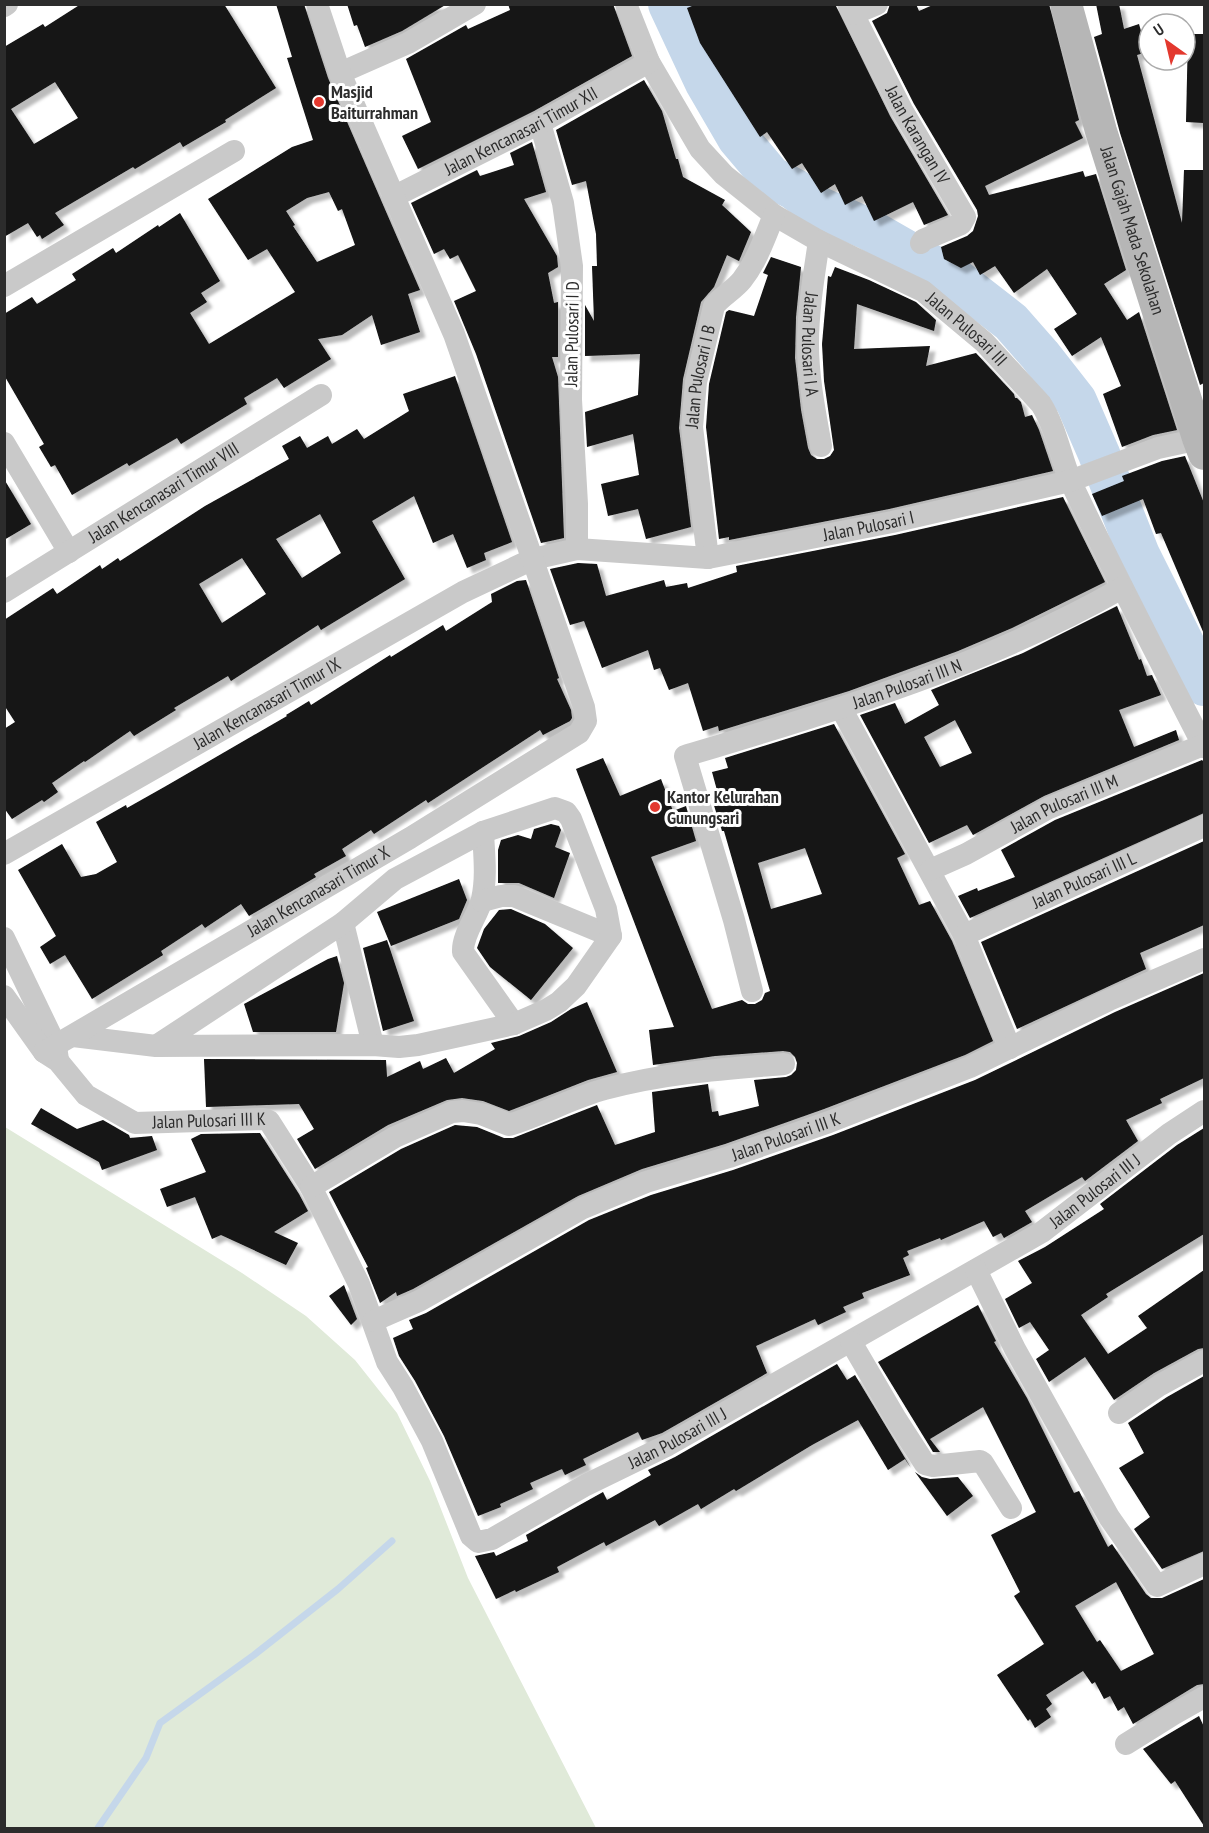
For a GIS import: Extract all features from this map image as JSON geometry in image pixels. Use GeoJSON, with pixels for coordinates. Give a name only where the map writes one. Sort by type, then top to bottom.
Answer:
{"type":"FeatureCollection","features":[{"type":"Feature","properties":{"kind":"street"},"geometry":{"type":"LineString","coordinates":[[317,4],[340,73],[454,334],[533,559]]}},
{"type":"Feature","properties":{"kind":"street"},"geometry":{"type":"LineString","coordinates":[[340,73],[408,43],[475,4]]}},
{"type":"Feature","properties":{"kind":"street","name":"Jalan Pulosari III"},"geometry":{"type":"LineString","coordinates":[[626,4],[650,62],[700,149],[710,162],[774,215],[819,241],[923,291],[984,342],[1033,394],[1047,414],[1070,481],[1122,588],[1204,746]]}},
{"type":"Feature","properties":{"kind":"street"},"geometry":{"type":"LineString","coordinates":[[851,9],[877,4]]}},
{"type":"Feature","properties":{"kind":"street","name":"Jalan Gajah Mada Sekolahan"},"geometry":{"type":"LineString","coordinates":[[1066,4],[1101,131],[1202,443]]}},
{"type":"Feature","properties":{"kind":"street","name":"Jalan Karangan IV"},"geometry":{"type":"LineString","coordinates":[[851,9],[902,110],[964,217],[961,224],[923,240],[921,243]]}},
{"type":"Feature","properties":{"kind":"street","name":"Jalan Kencanasari Timur XII"},"geometry":{"type":"LineString","coordinates":[[393,197],[540,123],[650,62]]}},
{"type":"Feature","properties":{"kind":"street","name":"Jalan Pulosari I D"},"geometry":{"type":"LineString","coordinates":[[540,123],[564,203],[572,266],[571,400],[577,549]]}},
{"type":"Feature","properties":{"kind":"street"},"geometry":{"type":"LineString","coordinates":[[4,285],[234,151]]}},
{"type":"Feature","properties":{"kind":"street","name":"Jalan Pulosari I B"},"geometry":{"type":"LineString","coordinates":[[708,558],[692,427],[696,382],[714,306],[740,282],[750,269],[774,215]]}},
{"type":"Feature","properties":{"kind":"street","name":"Jalan Pulosari I A"},"geometry":{"type":"LineString","coordinates":[[819,241],[809,313],[808,346],[811,391],[821,446]]}},
{"type":"Feature","properties":{"kind":"street","name":"Jalan Kencanasari Timur VIII"},"geometry":{"type":"LineString","coordinates":[[4,592],[321,395]]}},
{"type":"Feature","properties":{"kind":"street"},"geometry":{"type":"LineString","coordinates":[[4,443],[69,552]]}},
{"type":"Feature","properties":{"kind":"street","name":"Jalan Pulosari I"},"geometry":{"type":"LineString","coordinates":[[533,559],[577,549],[708,558],[892,522],[1070,481],[1158,448],[1202,443]]}},
{"type":"Feature","properties":{"kind":"street","name":"Jalan Kencanasari Timur X"},"geometry":{"type":"LineString","coordinates":[[58,1049],[410,838],[579,733],[586,721],[584,707],[533,559]]}},
{"type":"Feature","properties":{"kind":"street","name":"Jalan Kencanasari Timur IX"},"geometry":{"type":"LineString","coordinates":[[4,854],[463,592],[533,559]]}},
{"type":"Feature","properties":{"kind":"street","name":"Jalan Pulosari III N"},"geometry":{"type":"LineString","coordinates":[[752,992],[734,920],[685,756],[841,708],[997,650],[1122,588]]}},
{"type":"Feature","properties":{"kind":"street"},"geometry":{"type":"LineString","coordinates":[[841,708],[964,935],[1010,1048]]}},
{"type":"Feature","properties":{"kind":"street","name":"Jalan Pulosari III M"},"geometry":{"type":"LineString","coordinates":[[930,870],[966,854],[1049,808],[1204,746]]}},
{"type":"Feature","properties":{"kind":"street"},"geometry":{"type":"LineString","coordinates":[[4,996],[58,1049],[156,1046],[373,1045],[399,1047],[514,1024],[546,1010],[567,995],[576,986],[611,936],[606,909],[571,819],[566,812],[555,808],[483,832],[395,879],[343,923],[156,1046]]}},
{"type":"Feature","properties":{"kind":"street","name":"Jalan Pulosari III L"},"geometry":{"type":"LineString","coordinates":[[964,935],[1204,826]]}},
{"type":"Feature","properties":{"kind":"street"},"geometry":{"type":"LineString","coordinates":[[483,832],[485,876],[482,901],[464,944],[463,952],[514,1024]]}},
{"type":"Feature","properties":{"kind":"street"},"geometry":{"type":"LineString","coordinates":[[482,901],[501,896],[514,896],[611,936]]}},
{"type":"Feature","properties":{"kind":"street"},"geometry":{"type":"LineString","coordinates":[[343,923],[373,1045]]}},
{"type":"Feature","properties":{"kind":"street"},"geometry":{"type":"LineString","coordinates":[[4,938],[58,1049]]}},
{"type":"Feature","properties":{"kind":"street","name":"Jalan Pulosari III K"},"geometry":{"type":"LineString","coordinates":[[373,1321],[419,1300],[583,1208],[646,1182],[729,1157],[829,1122],[970,1067],[1109,1000],[1204,959]]}},
{"type":"Feature","properties":{"kind":"street","name":"Jalan Pulosari III K"},"geometry":{"type":"LineString","coordinates":[[58,1049],[92,1100],[135,1123],[266,1120],[311,1187]]}},
{"type":"Feature","properties":{"kind":"street"},"geometry":{"type":"LineString","coordinates":[[311,1187],[395,1137],[452,1112],[481,1114],[509,1125],[603,1089],[714,1069],[784,1064]]}},
{"type":"Feature","properties":{"kind":"street","name":"Jalan Pulosari III J"},"geometry":{"type":"LineString","coordinates":[[311,1187],[359,1284],[387,1362],[432,1441],[471,1536],[478,1542],[492,1539],[586,1485],[669,1445],[1042,1232],[1169,1134],[1204,1112]]}},
{"type":"Feature","properties":{"kind":"street"},"geometry":{"type":"LineString","coordinates":[[976,1270],[1015,1349],[1108,1517],[1157,1586],[1204,1564]]}},
{"type":"Feature","properties":{"kind":"street"},"geometry":{"type":"LineString","coordinates":[[851,1342],[925,1464],[933,1466],[980,1461],[1011,1508]]}},
{"type":"Feature","properties":{"kind":"street"},"geometry":{"type":"LineString","coordinates":[[1119,1413],[1160,1385],[1204,1361]]}},
{"type":"Feature","properties":{"kind":"street"},"geometry":{"type":"LineString","coordinates":[[1126,1744],[1204,1697]]}},
{"type":"Feature","properties":{"kind":"green space"},"geometry":{"type":"Polygon","coordinates":[[[5,1127],[242,1273],[306,1316],[355,1360],[397,1413],[430,1481],[468,1578],[596,1828],[5,1828],[5,1127]]]}},
{"type":"Feature","properties":{"kind":"building"},"geometry":{"type":"Polygon","coordinates":[[[81,4],[224,4],[276,88],[225,120],[226,122],[183,147],[180,142],[55,213],[64,225],[42,239],[40,235],[37,237],[28,223],[4,237],[4,47],[43,24],[45,27],[81,4]],[[55,82],[11,109],[34,144],[78,118],[55,82]]]}},
{"type":"Feature","properties":{"kind":"building"},"geometry":{"type":"Polygon","coordinates":[[[276,4],[304,4],[328,78],[420,290],[408,294],[420,332],[381,345],[372,315],[342,335],[318,339],[331,359],[284,388],[277,378],[244,398],[247,404],[181,444],[177,438],[129,466],[127,463],[72,495],[55,465],[51,467],[39,447],[44,444],[4,375],[4,314],[32,297],[37,304],[76,280],[72,274],[113,248],[116,253],[180,213],[220,281],[201,293],[207,302],[190,313],[209,344],[295,292],[267,249],[248,260],[208,199],[292,147],[313,140],[287,58],[292,57],[276,4]],[[329,192],[307,198],[286,211],[295,225],[293,226],[317,262],[355,245],[342,209],[338,211],[329,192]]]}},
{"type":"Feature","properties":{"kind":"building"},"geometry":{"type":"Polygon","coordinates":[[[347,4],[447,4],[402,31],[365,47],[357,25],[354,26],[347,4]]]}},
{"type":"Feature","properties":{"kind":"building"},"geometry":{"type":"Polygon","coordinates":[[[508,4],[613,4],[632,56],[534,111],[418,169],[402,136],[431,122],[406,59],[466,25],[468,29],[510,10],[508,4]]]}},
{"type":"Feature","properties":{"kind":"building"},"geometry":{"type":"Polygon","coordinates":[[[697,4],[835,4],[890,116],[948,215],[924,225],[913,202],[874,221],[862,196],[845,205],[835,184],[821,193],[802,163],[792,169],[767,132],[760,137],[700,43],[687,8],[697,4]]]}},
{"type":"Feature","properties":{"kind":"building"},"geometry":{"type":"Polygon","coordinates":[[[890,4],[916,4],[919,11],[935,4],[1049,4],[1079,120],[1075,122],[1083,138],[985,186],[989,195],[1083,171],[1085,177],[1096,174],[1126,270],[1104,284],[1127,320],[1139,312],[1177,430],[1153,435],[1122,447],[1103,394],[1121,386],[1101,337],[1072,356],[1054,329],[1077,314],[1047,269],[1014,293],[995,266],[980,275],[973,262],[961,268],[944,259],[941,247],[973,231],[978,216],[977,210],[914,104],[872,21],[887,13],[890,4]]]}},
{"type":"Feature","properties":{"kind":"building"},"geometry":{"type":"Polygon","coordinates":[[[1096,4],[1119,4],[1124,29],[1137,25],[1137,72],[1142,72],[1182,223],[1184,170],[1204,170],[1204,383],[1200,385],[1120,133],[1094,37],[1102,34],[1096,4]]]}},
{"type":"Feature","properties":{"kind":"building"},"geometry":{"type":"Polygon","coordinates":[[[1197,34],[1204,34],[1204,123],[1186,122],[1187,72],[1197,72],[1197,34]]]}},
{"type":"Feature","properties":{"kind":"building"},"geometry":{"type":"Polygon","coordinates":[[[644,80],[662,111],[683,177],[725,200],[722,205],[751,232],[739,261],[727,255],[714,287],[701,302],[683,379],[679,428],[691,527],[646,539],[638,509],[608,516],[601,484],[639,475],[633,434],[587,447],[585,412],[638,395],[640,354],[585,356],[585,305],[594,321],[592,266],[597,266],[596,234],[586,181],[572,185],[556,130],[644,80]]]}},
{"type":"Feature","properties":{"kind":"building"},"geometry":{"type":"Polygon","coordinates":[[[532,142],[546,192],[524,199],[557,256],[558,267],[548,273],[554,303],[558,302],[558,357],[552,357],[558,377],[564,538],[541,543],[476,354],[454,301],[476,291],[458,255],[450,259],[444,249],[434,254],[411,203],[477,170],[480,176],[514,165],[510,153],[532,142]]]}},
{"type":"Feature","properties":{"kind":"building"},"geometry":{"type":"Polygon","coordinates":[[[771,257],[801,267],[795,358],[801,410],[811,455],[817,459],[824,459],[834,450],[824,381],[822,344],[828,276],[831,277],[835,267],[916,302],[936,320],[934,331],[857,304],[854,349],[930,346],[926,366],[976,353],[1021,402],[1025,417],[1032,415],[1053,471],[889,509],[729,540],[729,537],[719,539],[706,427],[709,384],[726,312],[729,310],[754,316],[768,275],[763,273],[771,257]]]}},
{"type":"Feature","properties":{"kind":"building"},"geometry":{"type":"Polygon","coordinates":[[[455,376],[512,542],[484,553],[486,560],[467,568],[453,534],[433,543],[414,496],[372,521],[405,579],[321,630],[318,625],[231,681],[228,676],[174,708],[176,710],[134,736],[130,731],[52,783],[58,792],[12,819],[4,808],[4,729],[15,722],[4,705],[4,620],[53,588],[57,594],[100,565],[102,569],[118,558],[120,561],[205,506],[289,459],[282,446],[300,436],[307,448],[328,436],[332,444],[357,429],[364,439],[409,411],[403,394],[455,376]],[[320,514],[276,539],[302,578],[341,553],[320,514]],[[242,558],[199,584],[222,623],[266,594],[242,558]]]}},
{"type":"Feature","properties":{"kind":"building"},"geometry":{"type":"Polygon","coordinates":[[[1185,456],[1204,503],[1204,634],[1161,533],[1156,534],[1143,499],[1102,516],[1092,494],[1124,481],[1122,476],[1162,461],[1185,456]]]}},
{"type":"Feature","properties":{"kind":"building"},"geometry":{"type":"Polygon","coordinates":[[[4,479],[31,524],[4,540],[4,479]]]}},
{"type":"Feature","properties":{"kind":"building"},"geometry":{"type":"Polygon","coordinates":[[[1063,497],[1105,582],[1012,628],[958,651],[849,691],[719,731],[718,726],[703,731],[688,683],[669,690],[660,668],[654,670],[648,650],[602,668],[584,621],[570,625],[550,569],[578,563],[597,564],[606,596],[664,580],[666,587],[687,583],[688,588],[737,572],[736,566],[895,535],[1063,497]]]}},
{"type":"Feature","properties":{"kind":"building"},"geometry":{"type":"Polygon","coordinates":[[[526,580],[559,678],[557,679],[571,710],[570,721],[543,735],[540,730],[428,803],[426,800],[374,834],[371,830],[342,849],[346,856],[314,874],[316,877],[249,916],[241,904],[205,928],[202,924],[161,951],[163,955],[92,999],[65,955],[50,964],[40,947],[56,936],[18,870],[62,844],[81,877],[96,874],[117,862],[96,822],[166,786],[309,701],[311,705],[390,655],[391,657],[443,625],[446,631],[492,602],[491,594],[517,581],[526,580]]]}},
{"type":"Feature","properties":{"kind":"building"},"geometry":{"type":"Polygon","coordinates":[[[1117,606],[1139,660],[1141,659],[1147,676],[1152,675],[1161,695],[1119,710],[1134,747],[1176,730],[1179,740],[1044,796],[973,835],[967,825],[929,843],[860,715],[895,703],[905,724],[939,705],[931,690],[1023,653],[1117,606]],[[955,720],[924,737],[940,767],[972,753],[955,720]]]}},
{"type":"Feature","properties":{"kind":"building"},"geometry":{"type":"Polygon","coordinates":[[[834,724],[905,854],[897,858],[919,905],[930,901],[952,941],[993,1041],[965,1055],[824,1109],[725,1144],[642,1169],[578,1196],[413,1289],[397,1296],[396,1292],[380,1303],[366,1268],[368,1267],[329,1192],[401,1149],[455,1125],[477,1127],[504,1138],[513,1138],[597,1105],[615,1145],[655,1132],[652,1092],[708,1084],[712,1112],[718,1111],[719,1116],[759,1106],[754,1080],[786,1077],[796,1070],[795,1057],[790,1052],[783,1051],[715,1056],[653,1065],[649,1030],[674,1027],[576,769],[603,758],[620,796],[661,779],[673,811],[686,806],[696,841],[651,857],[712,1009],[742,1000],[748,1004],[755,1004],[770,991],[724,831],[722,831],[711,796],[718,794],[712,772],[728,768],[725,758],[834,724]],[[805,848],[758,863],[771,909],[822,894],[805,848]]]}},
{"type":"Feature","properties":{"kind":"building"},"geometry":{"type":"Polygon","coordinates":[[[1202,760],[1204,762],[1204,813],[970,918],[958,896],[1015,877],[1001,850],[1055,820],[1202,760]]]}},
{"type":"Feature","properties":{"kind":"building"},"geometry":{"type":"Polygon","coordinates":[[[551,824],[559,826],[561,830],[555,847],[570,853],[554,898],[519,883],[498,883],[498,850],[501,840],[518,835],[531,839],[534,829],[551,824]]]}},
{"type":"Feature","properties":{"kind":"building"},"geometry":{"type":"Polygon","coordinates":[[[1204,841],[1204,925],[1140,953],[1146,969],[1017,1029],[981,942],[1204,841]]]}},
{"type":"Feature","properties":{"kind":"building"},"geometry":{"type":"Polygon","coordinates":[[[459,879],[467,900],[459,919],[391,946],[377,912],[459,879]]]}},
{"type":"Feature","properties":{"kind":"building"},"geometry":{"type":"Polygon","coordinates":[[[511,909],[545,924],[573,948],[531,1000],[490,967],[477,948],[484,929],[499,910],[511,909]]]}},
{"type":"Feature","properties":{"kind":"building"},"geometry":{"type":"Polygon","coordinates":[[[387,940],[414,1021],[383,1031],[363,948],[387,940]]]}},
{"type":"Feature","properties":{"kind":"building"},"geometry":{"type":"Polygon","coordinates":[[[337,956],[344,983],[336,1032],[253,1032],[244,1004],[337,956]]]}},
{"type":"Feature","properties":{"kind":"building"},"geometry":{"type":"Polygon","coordinates":[[[1204,973],[1204,1078],[1160,1099],[1162,1103],[1126,1120],[1138,1141],[1085,1181],[1082,1177],[1025,1211],[1032,1222],[1004,1238],[1001,1233],[993,1237],[984,1221],[941,1240],[940,1238],[907,1251],[909,1255],[903,1258],[910,1275],[862,1293],[864,1298],[843,1307],[846,1312],[818,1325],[815,1319],[756,1346],[767,1373],[662,1433],[642,1440],[638,1432],[583,1459],[586,1465],[565,1475],[562,1469],[530,1483],[533,1489],[500,1504],[501,1507],[478,1516],[444,1436],[399,1356],[393,1338],[413,1329],[409,1320],[426,1313],[589,1220],[651,1195],[733,1170],[833,1135],[975,1080],[1115,1012],[1204,973]]]}},
{"type":"Feature","properties":{"kind":"building"},"geometry":{"type":"Polygon","coordinates":[[[587,1002],[617,1072],[588,1080],[509,1111],[483,1101],[462,1098],[447,1100],[388,1125],[315,1169],[297,1139],[314,1129],[299,1104],[206,1107],[204,1059],[386,1060],[387,1077],[420,1061],[423,1069],[446,1058],[454,1073],[495,1049],[491,1043],[519,1036],[587,1002]]]}},
{"type":"Feature","properties":{"kind":"building"},"geometry":{"type":"Polygon","coordinates":[[[41,1108],[77,1129],[103,1120],[129,1135],[130,1138],[152,1136],[157,1150],[102,1170],[99,1162],[31,1124],[41,1108]]]}},
{"type":"Feature","properties":{"kind":"building"},"geometry":{"type":"Polygon","coordinates":[[[1204,1128],[1204,1234],[1106,1294],[1108,1297],[1081,1315],[1108,1354],[1147,1328],[1138,1316],[1204,1270],[1204,1348],[1154,1373],[1114,1400],[1085,1357],[1049,1382],[1036,1359],[1049,1350],[1030,1322],[1019,1328],[1005,1299],[1032,1283],[1018,1261],[1045,1247],[1104,1209],[1100,1204],[1177,1145],[1204,1128]]]}},
{"type":"Feature","properties":{"kind":"building"},"geometry":{"type":"Polygon","coordinates":[[[260,1133],[308,1211],[274,1232],[298,1243],[286,1265],[221,1235],[212,1239],[195,1197],[167,1207],[160,1189],[206,1172],[191,1139],[201,1134],[260,1133]]]}},
{"type":"Feature","properties":{"kind":"building"},"geometry":{"type":"Polygon","coordinates":[[[344,1285],[357,1319],[351,1325],[329,1296],[344,1285]]]}},
{"type":"Feature","properties":{"kind":"building"},"geometry":{"type":"Polygon","coordinates":[[[978,1305],[996,1341],[994,1342],[1027,1398],[1074,1493],[1079,1491],[1108,1547],[1112,1544],[1146,1594],[1151,1598],[1162,1598],[1204,1579],[1204,1684],[1197,1685],[1133,1724],[1124,1707],[1118,1711],[1110,1696],[1104,1699],[1095,1682],[1092,1684],[1083,1671],[1046,1695],[1052,1704],[1046,1709],[1051,1717],[1035,1728],[997,1675],[1044,1644],[1014,1596],[1020,1592],[991,1535],[1036,1512],[983,1407],[930,1439],[940,1452],[933,1452],[878,1362],[978,1305]],[[1116,1582],[1075,1606],[1097,1642],[1100,1640],[1121,1671],[1154,1654],[1116,1582]]]}},
{"type":"Feature","properties":{"kind":"building"},"geometry":{"type":"Polygon","coordinates":[[[837,1364],[847,1380],[855,1375],[911,1468],[905,1459],[888,1470],[858,1420],[701,1509],[698,1504],[659,1526],[655,1520],[606,1546],[604,1542],[557,1567],[559,1572],[496,1599],[475,1556],[494,1552],[496,1556],[528,1541],[526,1535],[603,1492],[607,1500],[651,1475],[648,1470],[675,1457],[837,1364]]]}},
{"type":"Feature","properties":{"kind":"building"},"geometry":{"type":"Polygon","coordinates":[[[1204,1376],[1204,1551],[1162,1569],[1134,1529],[1150,1517],[1119,1468],[1144,1453],[1128,1423],[1204,1376]]]}},
{"type":"Feature","properties":{"kind":"building"},"geometry":{"type":"Polygon","coordinates":[[[915,1472],[930,1479],[958,1477],[973,1496],[947,1516],[915,1472]]]}},
{"type":"Feature","properties":{"kind":"building"},"geometry":{"type":"Polygon","coordinates":[[[1199,1716],[1204,1727],[1204,1826],[1175,1781],[1171,1784],[1143,1749],[1199,1716]]]}},
{"type":"Feature","properties":{"kind":"waterway"},"geometry":{"type":"LineString","coordinates":[[669,4],[706,83],[738,138],[771,177],[794,189],[818,207],[868,229],[957,280],[1011,322],[1040,355],[1076,401],[1139,555],[1204,685]]}},
{"type":"Feature","properties":{"kind":"waterway"},"geometry":{"type":"LineString","coordinates":[[98,1828],[146,1758],[160,1723],[254,1655],[338,1589],[392,1541]]}},
{"type":"Feature","properties":{"kind":"place","name":"Masjid Baiturrahman"},"geometry":{"type":"Point","coordinates":[319,102]}},
{"type":"Feature","properties":{"kind":"place","name":"Kantor Kelurahan Gunungsari"},"geometry":{"type":"Point","coordinates":[655,807]}}]}
